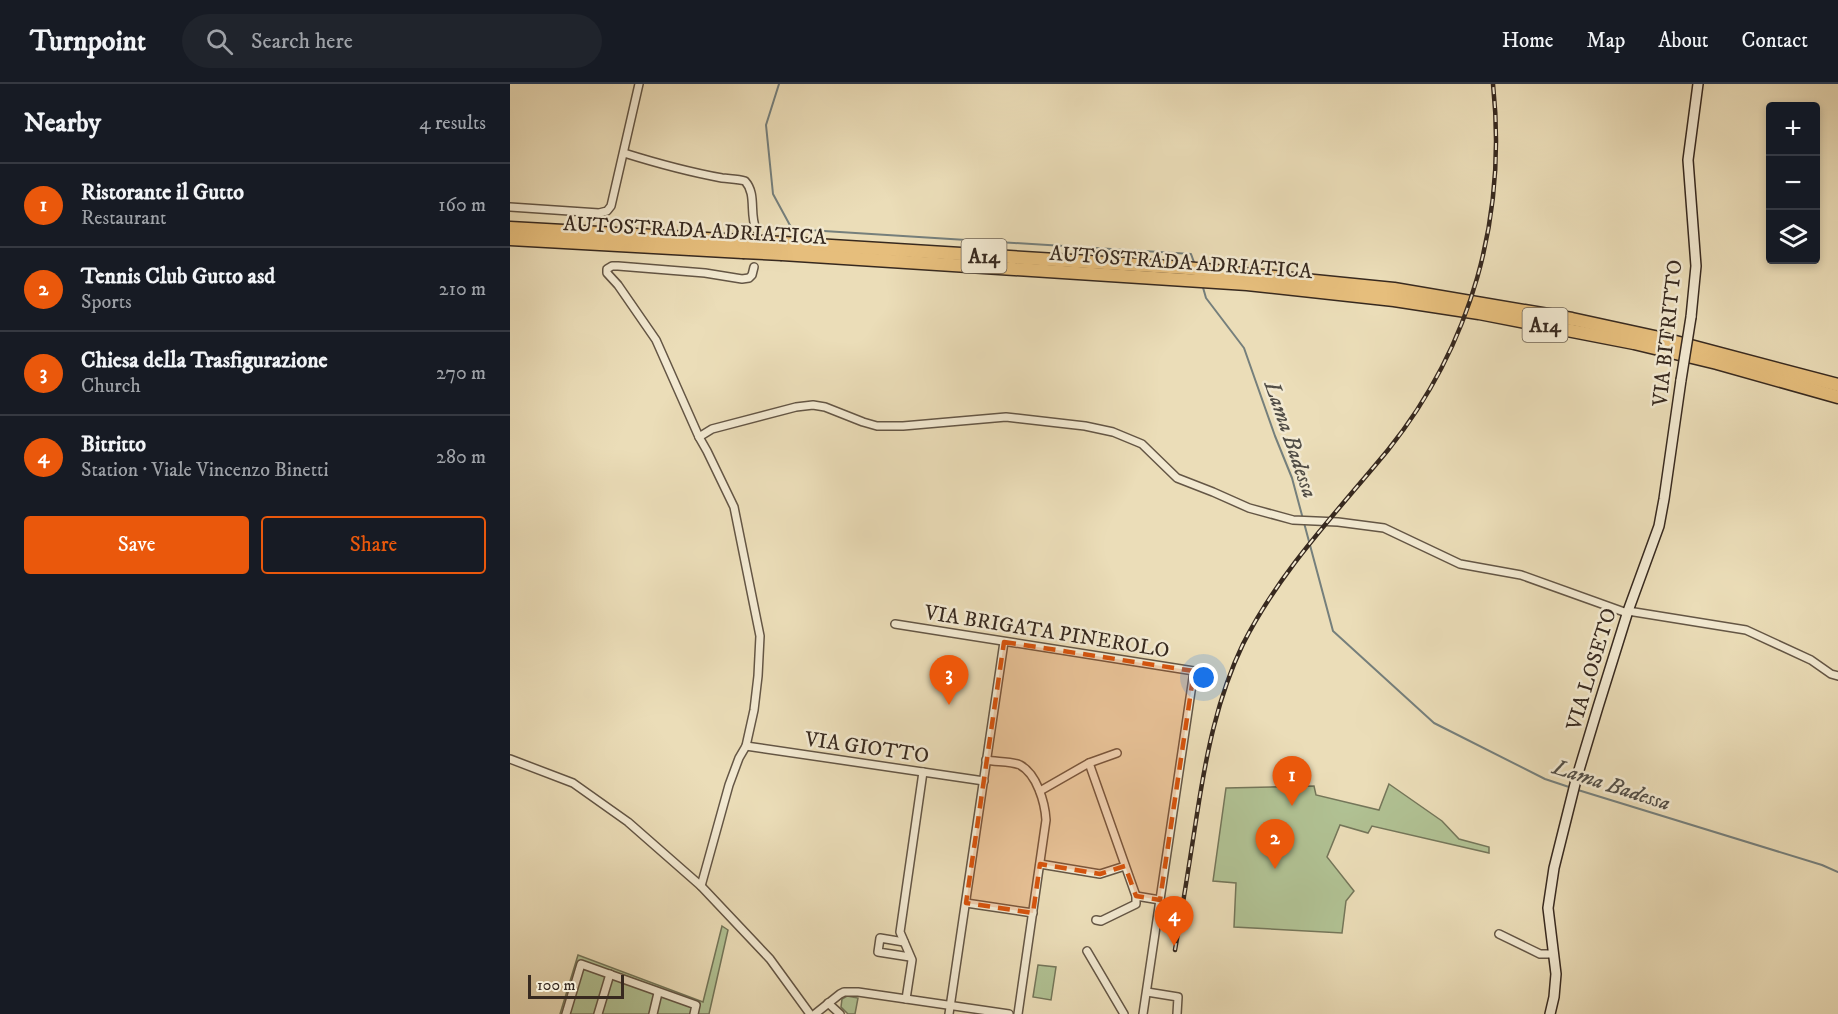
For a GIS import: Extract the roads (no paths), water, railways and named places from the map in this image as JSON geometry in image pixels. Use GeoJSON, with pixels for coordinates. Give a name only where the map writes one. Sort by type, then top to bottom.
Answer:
{"type":"FeatureCollection","features":[{"type":"Feature","properties":{"kind":"highway","name":"AUTOSTRADA ADRIATICA"},"geometry":{"type":"LineString","coordinates":[[510,228],[743,247]]}},
{"type":"Feature","properties":{"kind":"highway","name":"AUTOSTRADA ADRIATICA"},"geometry":{"type":"LineString","coordinates":[[510,239],[782,249],[1394,289],[1561,317],[1702,348],[1838,385]]}},
{"type":"Feature","properties":{"kind":"highway","name":"AUTOSTRADA ADRIATICA"},"geometry":{"type":"LineString","coordinates":[[1247,278],[1545,325],[1717,363],[1838,396]]}},
{"type":"Feature","properties":{"kind":"main road","name":"VIA BITRITTO"},"geometry":{"type":"LineString","coordinates":[[1662,513],[1691,317],[1696,266],[1688,160],[1698,84]]}},
{"type":"Feature","properties":{"kind":"main road","name":"VIA LOSETO"},"geometry":{"type":"LineString","coordinates":[[1550,1014],[1555,986],[1554,954],[1548,908],[1554,868],[1576,780],[1628,612],[1662,513]]}},
{"type":"Feature","properties":{"kind":"street"},"geometry":{"type":"LineString","coordinates":[[510,207],[599,213],[607,211],[611,206],[639,84]]}},
{"type":"Feature","properties":{"kind":"street"},"geometry":{"type":"LineString","coordinates":[[624,153],[666,166],[745,181],[751,190],[752,214],[756,229]]}},
{"type":"Feature","properties":{"kind":"street"},"geometry":{"type":"LineString","coordinates":[[701,886],[729,785],[746,746],[754,710],[760,636],[734,507],[699,437],[656,340],[607,273],[608,269],[618,266],[705,273],[742,279],[752,275],[754,267]]}},
{"type":"Feature","properties":{"kind":"street"},"geometry":{"type":"LineString","coordinates":[[699,437],[712,429],[796,407],[813,405],[878,426],[1005,417],[1085,426],[1113,432],[1142,444],[1177,478],[1249,508],[1293,520],[1338,522],[1384,528],[1460,564],[1521,575],[1628,612],[1746,630],[1838,676]]}},
{"type":"Feature","properties":{"kind":"street","name":"VIA BRIGATA PINEROLO"},"geometry":{"type":"LineString","coordinates":[[896,624],[1194,671],[1160,900]]}},
{"type":"Feature","properties":{"kind":"street"},"geometry":{"type":"LineString","coordinates":[[950,1014],[1004,642]]}},
{"type":"Feature","properties":{"kind":"street","name":"VIA GIOTTO"},"geometry":{"type":"LineString","coordinates":[[746,746],[984,781]]}},
{"type":"Feature","properties":{"kind":"street"},"geometry":{"type":"LineString","coordinates":[[1040,791],[1089,764],[1117,753]]}},
{"type":"Feature","properties":{"kind":"street"},"geometry":{"type":"LineString","coordinates":[[510,759],[573,783],[628,822],[701,886],[770,959],[810,1014]]}},
{"type":"Feature","properties":{"kind":"street"},"geometry":{"type":"LineString","coordinates":[[986,760],[1022,766],[1040,791],[1045,806],[1046,820],[1018,1014]]}},
{"type":"Feature","properties":{"kind":"street"},"geometry":{"type":"LineString","coordinates":[[1089,764],[1136,896],[1136,904],[1101,921],[1096,920]]}},
{"type":"Feature","properties":{"kind":"street"},"geometry":{"type":"LineString","coordinates":[[906,999],[912,960],[900,932],[923,772]]}},
{"type":"Feature","properties":{"kind":"street"},"geometry":{"type":"LineString","coordinates":[[1040,864],[1100,874],[1125,866]]}},
{"type":"Feature","properties":{"kind":"street"},"geometry":{"type":"LineString","coordinates":[[1136,896],[1160,900],[1143,1014]]}},
{"type":"Feature","properties":{"kind":"street"},"geometry":{"type":"LineString","coordinates":[[966,903],[1033,913]]}},
{"type":"Feature","properties":{"kind":"street"},"geometry":{"type":"LineString","coordinates":[[1499,934],[1540,954],[1554,954]]}},
{"type":"Feature","properties":{"kind":"street"},"geometry":{"type":"LineString","coordinates":[[904,942],[880,938],[878,952],[910,957]]}},
{"type":"Feature","properties":{"kind":"street"},"geometry":{"type":"LineString","coordinates":[[1087,951],[1124,1014]]}},
{"type":"Feature","properties":{"kind":"street"},"geometry":{"type":"LineString","coordinates":[[566,1014],[581,964],[696,1005],[694,1014]]}},
{"type":"Feature","properties":{"kind":"street"},"geometry":{"type":"LineString","coordinates":[[598,1014],[610,975]]}},
{"type":"Feature","properties":{"kind":"street"},"geometry":{"type":"LineString","coordinates":[[816,1014],[844,992],[1009,1014]]}},
{"type":"Feature","properties":{"kind":"street"},"geometry":{"type":"LineString","coordinates":[[1147,992],[1178,997],[1177,1014]]}},
{"type":"Feature","properties":{"kind":"street"},"geometry":{"type":"LineString","coordinates":[[653,1014],[658,993]]}},
{"type":"Feature","properties":{"kind":"street"},"geometry":{"type":"LineString","coordinates":[[828,1004],[840,1014]]}},
{"type":"Feature","properties":{"kind":"waterway","name":"Lama Badessa"},"geometry":{"type":"LineString","coordinates":[[779,84],[766,125],[773,194],[792,229],[1191,254],[1195,265]]}},
{"type":"Feature","properties":{"kind":"waterway","name":"Lama Badessa"},"geometry":{"type":"LineString","coordinates":[[1202,284],[1206,298],[1244,348],[1292,478],[1333,631],[1434,723],[1545,779],[1572,788]]}},
{"type":"Feature","properties":{"kind":"waterway","name":"Lama Badessa"},"geometry":{"type":"LineString","coordinates":[[1578,790],[1822,865],[1838,872]]}},
{"type":"Feature","properties":{"kind":"railway"},"geometry":{"type":"LineString","coordinates":[[1175,950],[1209,749],[1219,706],[1243,644],[1291,567],[1388,450],[1417,410],[1442,367],[1462,323],[1477,278],[1488,231],[1494,183],[1496,134],[1493,84]]}},
{"type":"Feature","properties":{"kind":"place","name":"Chiesa della Trasfigurazione"},"geometry":{"type":"Point","coordinates":[949,705]}},
{"type":"Feature","properties":{"kind":"place","name":"Ristorante il Gutto"},"geometry":{"type":"Point","coordinates":[1292,806]}},
{"type":"Feature","properties":{"kind":"place","name":"Tennis Club Gutto asd"},"geometry":{"type":"Point","coordinates":[1275,869]}},
{"type":"Feature","properties":{"kind":"place","name":"Bitritto"},"geometry":{"type":"Point","coordinates":[1174,946]}}]}
